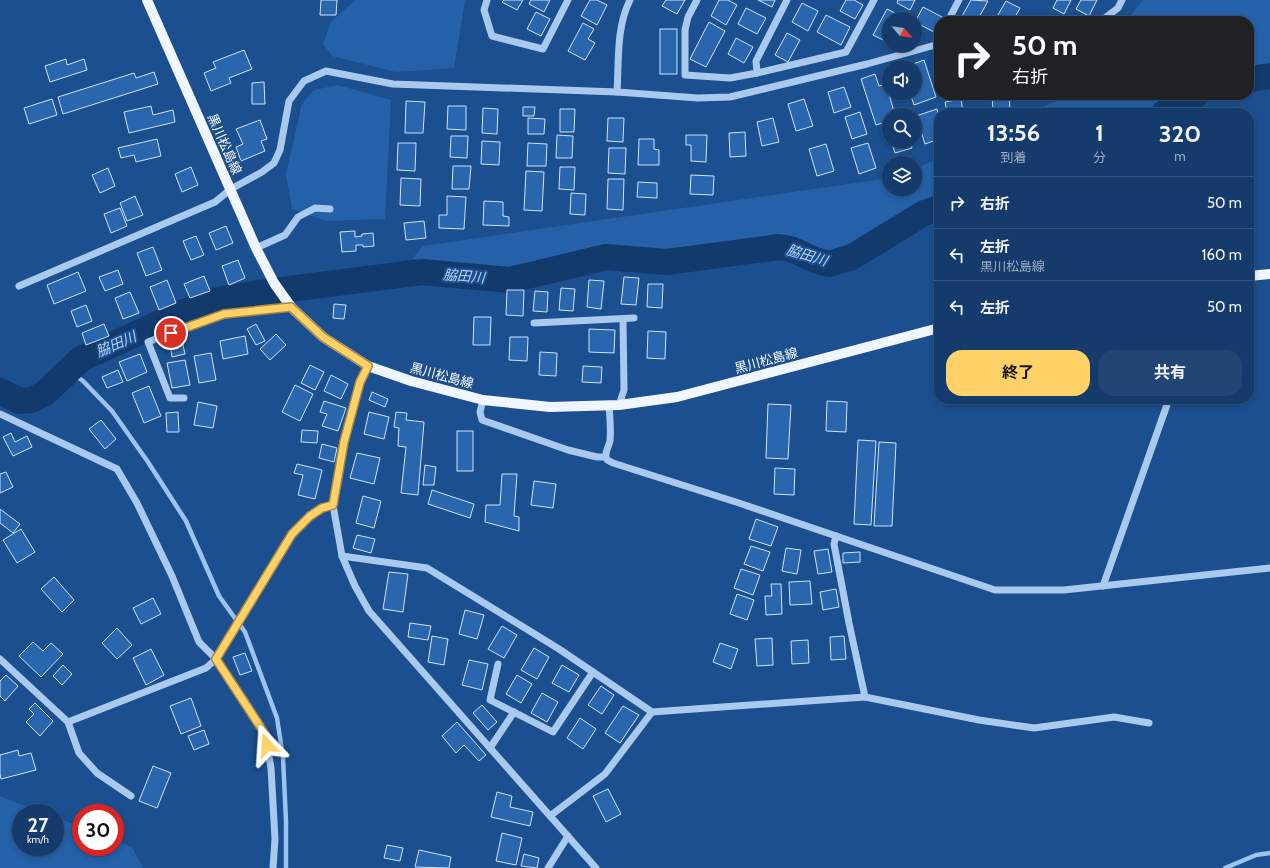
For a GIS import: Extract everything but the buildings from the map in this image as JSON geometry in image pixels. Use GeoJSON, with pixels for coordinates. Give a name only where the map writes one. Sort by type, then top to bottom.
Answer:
{"type":"FeatureCollection","features":[{"type":"Feature","properties":{"kind":"main road","name":"黒川松島線"},"geometry":{"type":"LineString","coordinates":[[147,0],[256,248],[274,283],[291,307],[323,337],[368,366],[411,381],[483,400],[550,407],[614,405],[677,398],[934,329]]}},
{"type":"Feature","properties":{"kind":"main road"},"geometry":{"type":"LineString","coordinates":[[1254,276],[1270,274]]}},
{"type":"Feature","properties":{"kind":"street"},"geometry":{"type":"LineString","coordinates":[[487,0],[484,10],[492,36],[543,49],[568,0]]}},
{"type":"Feature","properties":{"kind":"street"},"geometry":{"type":"LineString","coordinates":[[617,92],[620,29],[624,12],[630,0]]}},
{"type":"Feature","properties":{"kind":"street"},"geometry":{"type":"LineString","coordinates":[[697,0],[688,16],[685,30],[685,75],[730,78],[846,52],[874,0]]}},
{"type":"Feature","properties":{"kind":"street"},"geometry":{"type":"LineString","coordinates":[[757,73],[756,61],[787,0]]}},
{"type":"Feature","properties":{"kind":"street"},"geometry":{"type":"LineString","coordinates":[[951,16],[959,0]]}},
{"type":"Feature","properties":{"kind":"street"},"geometry":{"type":"LineString","coordinates":[[1108,16],[1118,8],[1122,0]]}},
{"type":"Feature","properties":{"kind":"street"},"geometry":{"type":"LineString","coordinates":[[19,286],[215,202],[231,189],[262,172],[274,163],[280,150],[289,101],[304,81],[326,71],[393,84],[617,92],[698,98],[730,97],[867,64],[934,45]]}},
{"type":"Feature","properties":{"kind":"street"},"geometry":{"type":"LineString","coordinates":[[256,248],[285,235],[298,217],[315,208],[330,209]]}},
{"type":"Feature","properties":{"kind":"street"},"geometry":{"type":"LineString","coordinates":[[184,398],[170,398],[148,342],[224,314],[291,307]]}},
{"type":"Feature","properties":{"kind":"street"},"geometry":{"type":"LineString","coordinates":[[623,318],[624,390],[614,405],[610,443],[606,452],[607,460],[612,463],[836,536],[995,590],[1064,590],[1270,568]]}},
{"type":"Feature","properties":{"kind":"street"},"geometry":{"type":"LineString","coordinates":[[534,323],[634,318]]}},
{"type":"Feature","properties":{"kind":"street"},"geometry":{"type":"LineString","coordinates":[[368,366],[360,382],[344,442],[333,505],[342,556],[355,586],[369,611],[596,868]]}},
{"type":"Feature","properties":{"kind":"street"},"geometry":{"type":"LineString","coordinates":[[483,400],[480,412],[482,420],[568,450],[598,457],[606,457]]}},
{"type":"Feature","properties":{"kind":"street"},"geometry":{"type":"LineString","coordinates":[[1102,586],[1167,404]]}},
{"type":"Feature","properties":{"kind":"street"},"geometry":{"type":"LineString","coordinates":[[0,414],[117,469],[137,503],[172,576],[200,642],[216,659],[265,734],[271,768],[275,831],[273,868]]}},
{"type":"Feature","properties":{"kind":"street"},"geometry":{"type":"LineString","coordinates":[[68,722],[206,668],[216,659],[292,534],[310,516],[322,508],[333,505]]}},
{"type":"Feature","properties":{"kind":"street"},"geometry":{"type":"LineString","coordinates":[[836,536],[834,544],[865,697]]}},
{"type":"Feature","properties":{"kind":"street"},"geometry":{"type":"LineString","coordinates":[[342,556],[427,568],[559,649],[652,712],[865,697],[979,720],[1034,728],[1114,717],[1149,723]]}},
{"type":"Feature","properties":{"kind":"street"},"geometry":{"type":"LineString","coordinates":[[0,659],[68,722],[78,753],[97,773],[130,796]]}},
{"type":"Feature","properties":{"kind":"street"},"geometry":{"type":"LineString","coordinates":[[498,664],[490,700],[552,732],[593,672]]}},
{"type":"Feature","properties":{"kind":"street"},"geometry":{"type":"LineString","coordinates":[[490,748],[514,712]]}},
{"type":"Feature","properties":{"kind":"street"},"geometry":{"type":"LineString","coordinates":[[550,816],[605,774],[652,712]]}},
{"type":"Feature","properties":{"kind":"street"},"geometry":{"type":"LineString","coordinates":[[548,868],[568,836]]}},
{"type":"Feature","properties":{"kind":"shaded area"},"geometry":{"type":"Polygon","coordinates":[[[355,0],[465,0],[454,68],[396,72],[332,56],[323,44],[331,22],[355,0]]]}},
{"type":"Feature","properties":{"kind":"shaded area"},"geometry":{"type":"Polygon","coordinates":[[[1143,0],[1270,0],[1270,71],[1254,73],[1254,16],[1130,16],[1143,0]]]}},
{"type":"Feature","properties":{"kind":"shaded area"},"geometry":{"type":"Polygon","coordinates":[[[338,85],[391,100],[385,219],[326,221],[292,209],[286,174],[302,103],[314,90],[338,85]]]}},
{"type":"Feature","properties":{"kind":"shaded area"},"geometry":{"type":"Polygon","coordinates":[[[1058,100],[1177,100],[1162,108],[1041,108],[1058,100]]]}},
{"type":"Feature","properties":{"kind":"shaded area"},"geometry":{"type":"Polygon","coordinates":[[[934,160],[934,205],[921,209],[834,260],[784,242],[511,275],[412,259],[423,246],[882,179],[882,196],[922,196],[922,166],[934,160]]]}},
{"type":"Feature","properties":{"kind":"shaded area"},"geometry":{"type":"Polygon","coordinates":[[[0,796],[20,804],[12,804],[12,856],[64,856],[64,820],[72,824],[72,856],[124,856],[124,844],[132,847],[143,868],[0,868],[0,796]]]}},
{"type":"Feature","properties":{"kind":"waterway","name":"脇田川"},"geometry":{"type":"LineString","coordinates":[[1254,78],[1270,76]]}},
{"type":"Feature","properties":{"kind":"waterway","name":"脇田川"},"geometry":{"type":"LineString","coordinates":[[1173,108],[1187,100]]}},
{"type":"Feature","properties":{"kind":"waterway","name":"脇田川"},"geometry":{"type":"LineString","coordinates":[[0,391],[20,401],[31,400],[44,394],[81,359],[184,312],[217,300],[258,293],[422,272],[510,280],[606,257],[667,262],[779,247],[791,249],[815,260],[829,264],[852,257],[924,213],[934,210]]}},
{"type":"Feature","properties":{"kind":"waterway"},"geometry":{"type":"LineString","coordinates":[[69,371],[83,381],[112,411],[148,462],[186,521],[219,596],[245,632],[277,718],[283,757],[286,821],[286,868]]}},
{"type":"Feature","properties":{"kind":"waterway"},"geometry":{"type":"LineString","coordinates":[[1225,868],[1256,855],[1270,853]]}},
{"type":"Feature","properties":{"kind":"route"},"geometry":{"type":"LineString","coordinates":[[171,333],[224,314],[291,307],[323,337],[368,366],[360,382],[344,442],[333,505],[322,508],[310,516],[292,534],[216,659],[265,734],[267,745]]}}]}
